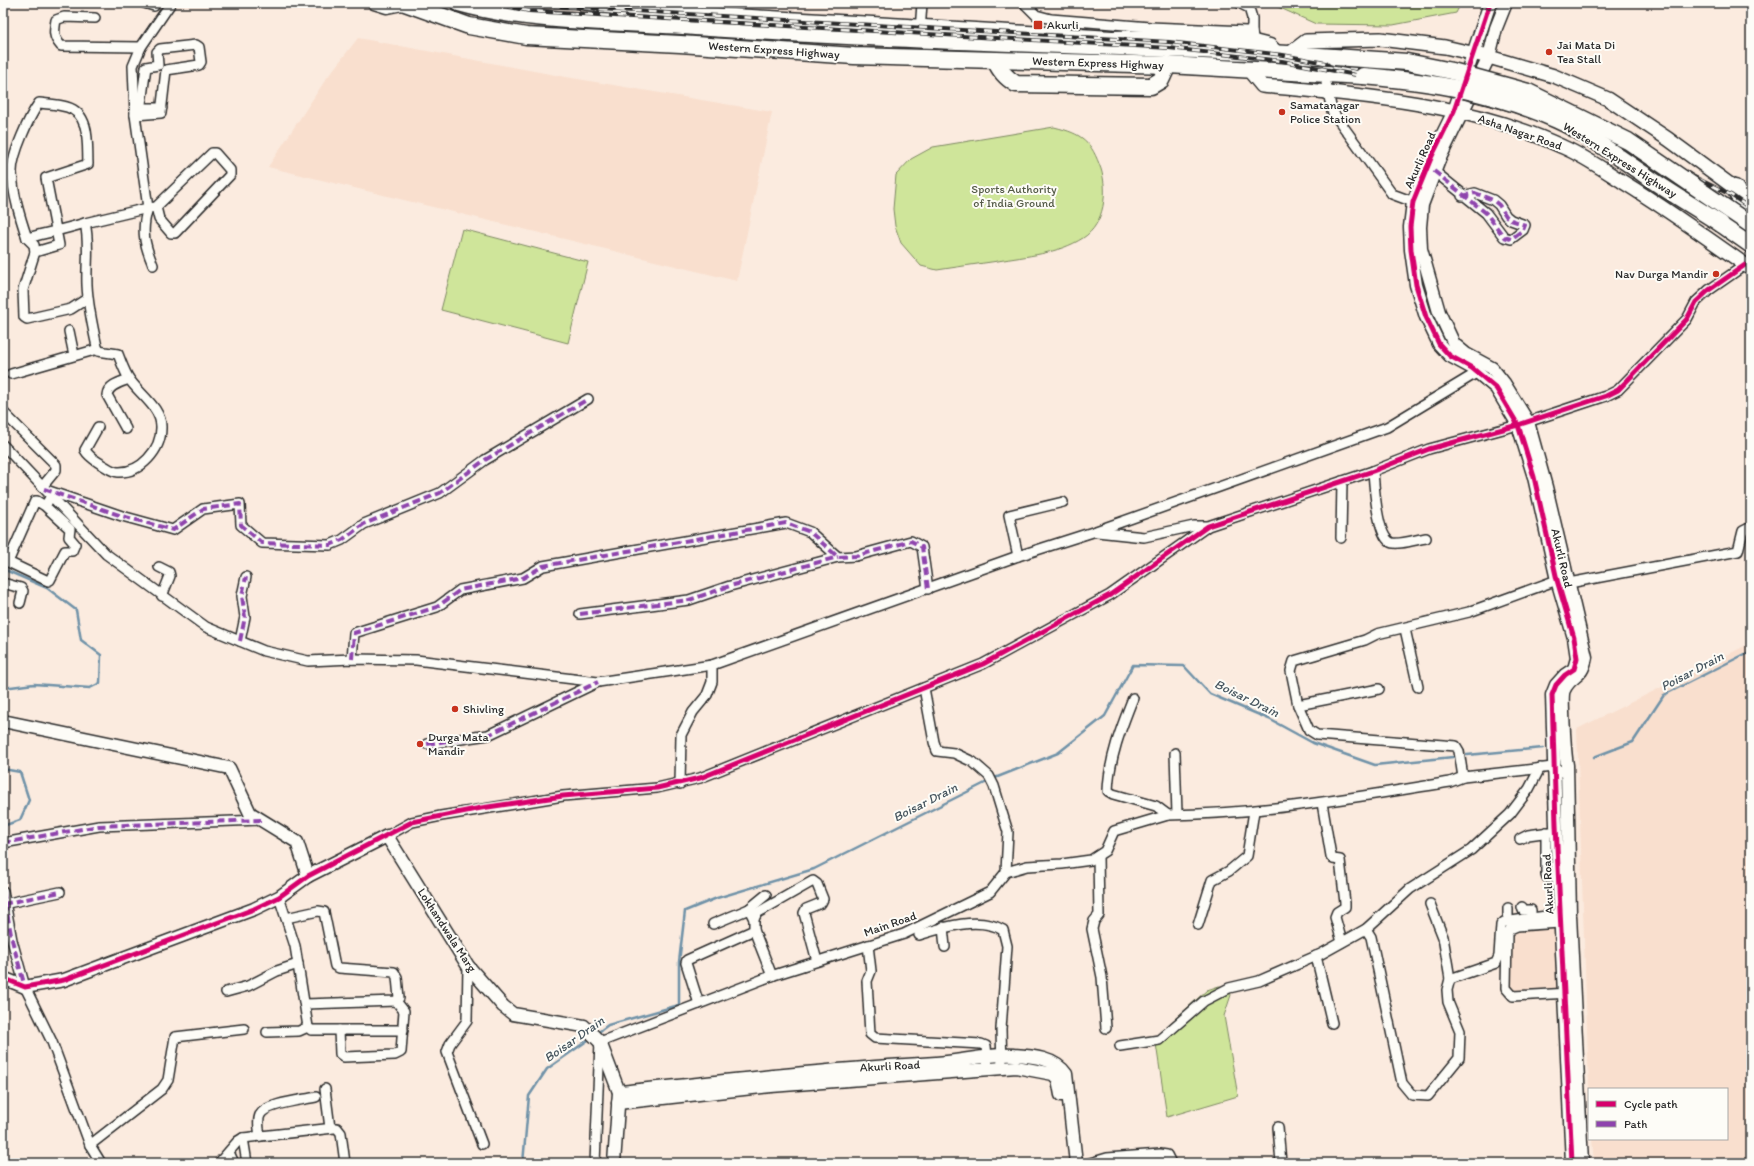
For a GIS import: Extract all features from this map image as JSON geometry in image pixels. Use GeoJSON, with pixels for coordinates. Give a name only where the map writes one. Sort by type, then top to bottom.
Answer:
{"type":"FeatureCollection","features":[{"type":"Feature","properties":{"kind":"highway","name":"Western Express Highway"},"geometry":{"type":"LineString","coordinates":[[406,3],[469,26],[526,36],[680,44],[854,56],[1168,65],[1324,73],[1425,82],[1469,89],[1496,97],[1558,120],[1588,136],[1751,245]]}},
{"type":"Feature","properties":{"kind":"highway","name":"Western Express Highway"},"geometry":{"type":"LineString","coordinates":[[459,3],[500,13],[541,18],[920,32],[1254,42],[1284,53],[1407,62],[1452,71],[1528,92],[1628,141],[1751,225]]}},
{"type":"Feature","properties":{"kind":"highway"},"geometry":{"type":"LineString","coordinates":[[995,60],[1000,72],[1016,84],[1151,86],[1161,80],[1168,65]]}},
{"type":"Feature","properties":{"kind":"highway"},"geometry":{"type":"LineString","coordinates":[[1093,85],[1094,63]]}},
{"type":"Feature","properties":{"kind":"highway"},"geometry":{"type":"LineString","coordinates":[[1735,188],[1751,225]]}},
{"type":"Feature","properties":{"kind":"main road"},"geometry":{"type":"LineString","coordinates":[[1284,53],[1306,41],[1373,39],[1439,46],[1489,57],[1554,76],[1608,99],[1668,139],[1751,200]]}},
{"type":"Feature","properties":{"kind":"main road","name":"Asha Nagar Road"},"geometry":{"type":"LineString","coordinates":[[1248,70],[1262,86],[1402,101],[1459,112],[1527,132],[1564,147],[1656,203],[1748,267]]}},
{"type":"Feature","properties":{"kind":"street"},"geometry":{"type":"LineString","coordinates":[[144,3],[154,6]]}},
{"type":"Feature","properties":{"kind":"street"},"geometry":{"type":"LineString","coordinates":[[153,265],[144,235],[143,223],[152,208],[212,153],[215,153],[230,170],[230,175],[175,233],[171,233],[152,208],[135,115],[133,66],[141,47],[171,3]]}},
{"type":"Feature","properties":{"kind":"street"},"geometry":{"type":"LineString","coordinates":[[374,3],[387,7],[406,3]]}},
{"type":"Feature","properties":{"kind":"street"},"geometry":{"type":"LineString","coordinates":[[582,3],[613,8],[834,28]]}},
{"type":"Feature","properties":{"kind":"street"},"geometry":{"type":"LineString","coordinates":[[922,3],[920,32],[1112,37],[1149,32]]}},
{"type":"Feature","properties":{"kind":"street"},"geometry":{"type":"LineString","coordinates":[[1024,3],[1036,15],[1051,19],[1149,32],[1254,42],[1252,18],[1249,8],[1239,3]]}},
{"type":"Feature","properties":{"kind":"street","name":"Akurli Road"},"geometry":{"type":"LineString","coordinates":[[1490,3],[1472,53],[1459,112],[1434,171],[1418,203],[1421,250],[1439,312],[1454,344],[1466,354],[1492,368],[1504,383],[1523,423],[1534,477],[1563,582],[1586,657],[1581,673],[1570,681],[1564,689],[1562,698],[1565,733],[1564,747],[1569,770],[1556,829],[1569,993],[1577,1161]]}},
{"type":"Feature","properties":{"kind":"street","name":"Akurli Road"},"geometry":{"type":"LineString","coordinates":[[1506,3],[1496,28],[1489,57],[1459,112],[1431,158],[1410,227],[1411,250],[1416,285],[1426,317],[1439,344],[1450,356],[1478,372],[1496,388],[1523,423]]}},
{"type":"Feature","properties":{"kind":"street"},"geometry":{"type":"LineString","coordinates":[[95,18],[64,17],[56,20],[54,32],[55,39],[61,46],[141,47]]}},
{"type":"Feature","properties":{"kind":"street"},"geometry":{"type":"LineString","coordinates":[[135,115],[161,113],[162,108],[162,68],[146,67],[141,104],[142,108],[162,108]]}},
{"type":"Feature","properties":{"kind":"street"},"geometry":{"type":"LineString","coordinates":[[1324,73],[1332,111],[1392,194],[1418,203]]}},
{"type":"Feature","properties":{"kind":"street"},"geometry":{"type":"LineString","coordinates":[[35,252],[60,245],[46,178],[88,164],[85,125],[79,114],[68,107],[39,103],[30,116],[12,170],[17,209],[27,238],[34,245],[35,252],[22,290],[24,317],[27,319],[71,309],[88,298]]}},
{"type":"Feature","properties":{"kind":"street"},"geometry":{"type":"LineString","coordinates":[[1434,171],[1462,196],[1486,213],[1504,237],[1511,239],[1523,230],[1525,225],[1523,223],[1511,220],[1493,200],[1475,193],[1462,196]]}},
{"type":"Feature","properties":{"kind":"street"},"geometry":{"type":"LineString","coordinates":[[27,238],[152,208]]}},
{"type":"Feature","properties":{"kind":"street"},"geometry":{"type":"LineString","coordinates":[[85,223],[89,314],[98,351],[118,354],[129,379],[156,412],[162,427],[158,442],[151,457],[129,470],[119,472],[113,471],[88,455],[85,450],[98,428]]}},
{"type":"Feature","properties":{"kind":"street"},"geometry":{"type":"LineString","coordinates":[[3,978],[25,987],[64,980],[254,909],[279,897],[308,876],[412,822],[482,808],[563,796],[657,788],[680,784],[700,778],[983,664],[1110,595],[1208,526],[1342,481],[1429,449],[1593,402],[1618,390],[1687,319],[1696,302],[1709,290],[1748,267]]}},
{"type":"Feature","properties":{"kind":"street"},"geometry":{"type":"LineString","coordinates":[[69,331],[74,355]]}},
{"type":"Feature","properties":{"kind":"street"},"geometry":{"type":"LineString","coordinates":[[11,374],[98,349]]}},
{"type":"Feature","properties":{"kind":"street"},"geometry":{"type":"LineString","coordinates":[[3,445],[6,453],[51,496],[106,554],[206,627],[264,651],[308,661],[352,659],[416,660],[598,682],[712,665],[1018,556],[1096,532],[1387,427],[1478,372]]}},
{"type":"Feature","properties":{"kind":"street"},"geometry":{"type":"LineString","coordinates":[[126,429],[107,395],[108,390],[111,387],[129,379]]}},
{"type":"Feature","properties":{"kind":"street"},"geometry":{"type":"LineString","coordinates":[[43,488],[122,516],[173,530],[203,509],[240,504],[242,525],[262,543],[330,545],[342,540],[364,524],[440,494],[485,460],[588,400]]}},
{"type":"Feature","properties":{"kind":"street"},"geometry":{"type":"LineString","coordinates":[[5,416],[56,466],[56,470],[43,488]]}},
{"type":"Feature","properties":{"kind":"street"},"geometry":{"type":"LineString","coordinates":[[1373,470],[1376,507],[1385,536],[1389,542],[1396,544],[1426,538]]}},
{"type":"Feature","properties":{"kind":"street"},"geometry":{"type":"LineString","coordinates":[[1341,538],[1342,481]]}},
{"type":"Feature","properties":{"kind":"street"},"geometry":{"type":"LineString","coordinates":[[45,506],[51,496]]}},
{"type":"Feature","properties":{"kind":"street"},"geometry":{"type":"LineString","coordinates":[[35,501],[45,506],[71,531],[69,538],[75,544],[72,551],[65,551],[50,580],[48,581],[8,562],[35,501]]}},
{"type":"Feature","properties":{"kind":"street"},"geometry":{"type":"LineString","coordinates":[[1018,556],[1010,515],[1063,502]]}},
{"type":"Feature","properties":{"kind":"street"},"geometry":{"type":"LineString","coordinates":[[64,524],[70,516]]}},
{"type":"Feature","properties":{"kind":"street"},"geometry":{"type":"LineString","coordinates":[[352,659],[354,633],[437,607],[460,590],[523,578],[543,566],[786,523],[810,532],[838,557]]}},
{"type":"Feature","properties":{"kind":"street"},"geometry":{"type":"LineString","coordinates":[[1096,532],[1144,537],[1194,526],[1208,526]]}},
{"type":"Feature","properties":{"kind":"street"},"geometry":{"type":"LineString","coordinates":[[1463,777],[1459,751],[1456,746],[1317,735],[1310,730],[1298,705],[1291,671],[1294,661],[1358,642],[1377,634],[1405,629],[1469,612],[1563,582],[1738,551],[1743,531],[1751,527]]}},
{"type":"Feature","properties":{"kind":"street"},"geometry":{"type":"LineString","coordinates":[[580,614],[689,600],[730,586],[838,557],[856,556],[911,541],[922,547],[928,589]]}},
{"type":"Feature","properties":{"kind":"street"},"geometry":{"type":"LineString","coordinates":[[159,567],[169,572],[170,576],[162,596]]}},
{"type":"Feature","properties":{"kind":"street"},"geometry":{"type":"LineString","coordinates":[[240,641],[245,617],[242,596],[246,577]]}},
{"type":"Feature","properties":{"kind":"street","name":"Akurli Road"},"geometry":{"type":"LineString","coordinates":[[1563,582],[1577,658],[1574,668],[1564,675],[1556,685],[1552,695],[1558,876],[1563,917]]}},
{"type":"Feature","properties":{"kind":"street"},"geometry":{"type":"LineString","coordinates":[[3,583],[21,588],[23,591],[20,603]]}},
{"type":"Feature","properties":{"kind":"street"},"geometry":{"type":"LineString","coordinates":[[1405,629],[1418,687]]}},
{"type":"Feature","properties":{"kind":"street"},"geometry":{"type":"LineString","coordinates":[[680,784],[681,736],[693,712],[707,695],[712,682],[712,665]]}},
{"type":"Feature","properties":{"kind":"street"},"geometry":{"type":"LineString","coordinates":[[427,744],[488,735],[598,682]]}},
{"type":"Feature","properties":{"kind":"street"},"geometry":{"type":"LineString","coordinates":[[924,688],[937,751],[954,753],[972,762],[990,780],[1008,832],[1006,872],[1027,866],[1062,864],[1091,860],[1105,851],[1114,831],[1172,814],[1254,811],[1322,803],[1450,782],[1463,777],[1540,768],[1554,764],[1569,770]]}},
{"type":"Feature","properties":{"kind":"street"},"geometry":{"type":"LineString","coordinates":[[1298,705],[1379,689]]}},
{"type":"Feature","properties":{"kind":"street"},"geometry":{"type":"LineString","coordinates":[[1133,698],[1118,740],[1109,775],[1108,791],[1113,794],[1156,806],[1172,814]]}},
{"type":"Feature","properties":{"kind":"street"},"geometry":{"type":"LineString","coordinates":[[3,721],[229,768],[250,813],[297,842],[308,876]]}},
{"type":"Feature","properties":{"kind":"street"},"geometry":{"type":"LineString","coordinates":[[1172,814],[1175,753]]}},
{"type":"Feature","properties":{"kind":"street"},"geometry":{"type":"LineString","coordinates":[[1120,1046],[1159,1040],[1204,1001],[1229,988],[1259,981],[1316,956],[1366,929],[1410,889],[1471,850],[1510,814],[1529,789],[1540,768]]}},
{"type":"Feature","properties":{"kind":"street"},"geometry":{"type":"LineString","coordinates":[[1322,803],[1331,856],[1332,859],[1340,860],[1345,907],[1337,912],[1335,918],[1342,942]]}},
{"type":"Feature","properties":{"kind":"street"},"geometry":{"type":"LineString","coordinates":[[1198,925],[1212,880],[1229,871],[1246,856],[1254,811]]}},
{"type":"Feature","properties":{"kind":"street"},"geometry":{"type":"LineString","coordinates":[[3,843],[99,826],[261,820]]}},
{"type":"Feature","properties":{"kind":"street"},"geometry":{"type":"LineString","coordinates":[[1520,839],[1528,835],[1556,829]]}},
{"type":"Feature","properties":{"kind":"street","name":"Lokhandwala Marg"},"geometry":{"type":"LineString","coordinates":[[387,836],[468,966],[504,1006],[513,1014],[533,1019],[576,1023],[584,1026],[596,1038]]}},
{"type":"Feature","properties":{"kind":"street"},"geometry":{"type":"LineString","coordinates":[[1098,856],[1099,915],[1094,921],[1092,929],[1102,977],[1106,1028]]}},
{"type":"Feature","properties":{"kind":"street","name":"Main Road"},"geometry":{"type":"LineString","coordinates":[[596,1038],[699,1004],[772,976],[904,934],[990,892],[1006,872]]}},
{"type":"Feature","properties":{"kind":"street"},"geometry":{"type":"LineString","coordinates":[[772,976],[754,930],[754,919],[757,913],[813,881],[817,884],[823,899],[822,903],[806,909],[804,913],[817,961]]}},
{"type":"Feature","properties":{"kind":"street"},"geometry":{"type":"LineString","coordinates":[[3,891],[4,904],[12,940],[25,987],[52,1042],[90,1145],[101,1163]]}},
{"type":"Feature","properties":{"kind":"street"},"geometry":{"type":"LineString","coordinates":[[4,904],[60,892]]}},
{"type":"Feature","properties":{"kind":"street"},"geometry":{"type":"LineString","coordinates":[[712,924],[749,909],[766,895]]}},
{"type":"Feature","properties":{"kind":"street"},"geometry":{"type":"LineString","coordinates":[[279,897],[295,946],[308,1027]]}},
{"type":"Feature","properties":{"kind":"street"},"geometry":{"type":"LineString","coordinates":[[1366,929],[1371,937],[1402,1083],[1406,1090],[1412,1095],[1428,1096],[1459,1058],[1460,1031],[1448,1002],[1447,990],[1450,979],[1442,937],[1430,904]]}},
{"type":"Feature","properties":{"kind":"street"},"geometry":{"type":"LineString","coordinates":[[1522,907],[1523,910],[1531,910],[1532,917]]}},
{"type":"Feature","properties":{"kind":"street"},"geometry":{"type":"LineString","coordinates":[[1508,908],[1508,921]]}},
{"type":"Feature","properties":{"kind":"street"},"geometry":{"type":"LineString","coordinates":[[749,909],[754,919]]}},
{"type":"Feature","properties":{"kind":"street"},"geometry":{"type":"LineString","coordinates":[[286,918],[318,911],[324,912],[336,966],[339,968],[394,972],[397,977],[399,998],[396,1001]]}},
{"type":"Feature","properties":{"kind":"street"},"geometry":{"type":"LineString","coordinates":[[1450,979],[1496,963],[1499,956],[1501,925],[1504,922],[1532,917],[1563,917]]}},
{"type":"Feature","properties":{"kind":"street"},"geometry":{"type":"LineString","coordinates":[[1563,917],[1517,926],[1510,929],[1507,934],[1505,966],[1506,988],[1513,996],[1569,993]]}},
{"type":"Feature","properties":{"kind":"street"},"geometry":{"type":"LineString","coordinates":[[919,934],[943,927],[957,925],[993,924],[1003,930],[1006,935],[1007,946],[1001,1029],[1002,1062]]}},
{"type":"Feature","properties":{"kind":"street"},"geometry":{"type":"LineString","coordinates":[[943,927],[945,947]]}},
{"type":"Feature","properties":{"kind":"street"},"geometry":{"type":"LineString","coordinates":[[699,1004],[686,963],[687,960],[754,930]]}},
{"type":"Feature","properties":{"kind":"street"},"geometry":{"type":"LineString","coordinates":[[868,945],[871,971],[867,981],[870,1034],[875,1038],[981,1044],[986,1046],[988,1063]]}},
{"type":"Feature","properties":{"kind":"street"},"geometry":{"type":"LineString","coordinates":[[1316,956],[1332,1023]]}},
{"type":"Feature","properties":{"kind":"street"},"geometry":{"type":"LineString","coordinates":[[226,992],[248,986],[277,971],[298,964]]}},
{"type":"Feature","properties":{"kind":"street"},"geometry":{"type":"LineString","coordinates":[[468,966],[467,1021],[450,1044],[447,1052],[482,1144]]}},
{"type":"Feature","properties":{"kind":"street"},"geometry":{"type":"LineString","coordinates":[[305,1004],[396,1001]]}},
{"type":"Feature","properties":{"kind":"street"},"geometry":{"type":"LineString","coordinates":[[339,1030],[340,1054],[344,1057],[395,1055],[401,1052],[404,1011],[396,1001]]}},
{"type":"Feature","properties":{"kind":"street"},"geometry":{"type":"LineString","coordinates":[[308,1027],[311,1030],[403,1030]]}},
{"type":"Feature","properties":{"kind":"street"},"geometry":{"type":"LineString","coordinates":[[268,1032],[299,1031],[308,1027]]}},
{"type":"Feature","properties":{"kind":"street"},"geometry":{"type":"LineString","coordinates":[[90,1145],[162,1089],[168,1080],[175,1037],[244,1029]]}},
{"type":"Feature","properties":{"kind":"street"},"geometry":{"type":"LineString","coordinates":[[596,1038],[619,1097],[614,1163]]}},
{"type":"Feature","properties":{"kind":"street"},"geometry":{"type":"LineString","coordinates":[[595,1163],[596,1038]]}},
{"type":"Feature","properties":{"kind":"street","name":"Akurli Road"},"geometry":{"type":"LineString","coordinates":[[619,1097],[877,1071],[916,1070],[1002,1062],[1013,1054],[1046,1060],[1056,1070],[1066,1074],[1065,1100],[1068,1163]]}},
{"type":"Feature","properties":{"kind":"street"},"geometry":{"type":"LineString","coordinates":[[326,1089],[330,1128]]}},
{"type":"Feature","properties":{"kind":"street"},"geometry":{"type":"LineString","coordinates":[[260,1136],[258,1124],[259,1116],[263,1110],[273,1106],[316,1097]]}},
{"type":"Feature","properties":{"kind":"street","name":"Akurli Road"},"geometry":{"type":"LineString","coordinates":[[1065,1100],[1076,1163]]}},
{"type":"Feature","properties":{"kind":"street"},"geometry":{"type":"LineString","coordinates":[[1278,1127],[1280,1163]]}},
{"type":"Feature","properties":{"kind":"street"},"geometry":{"type":"LineString","coordinates":[[219,1163],[238,1141],[243,1138],[338,1128],[341,1133],[345,1163]]}},
{"type":"Feature","properties":{"kind":"street"},"geometry":{"type":"LineString","coordinates":[[243,1138],[247,1163]]}},
{"type":"Feature","properties":{"kind":"street"},"geometry":{"type":"LineString","coordinates":[[229,1152],[234,1163]]}},
{"type":"Feature","properties":{"kind":"street"},"geometry":{"type":"LineString","coordinates":[[1090,1163],[1106,1158],[1160,1154],[1167,1155],[1171,1163]]}},
{"type":"Feature","properties":{"kind":"shaded area"},"geometry":{"type":"Polygon","coordinates":[[[358,38],[566,77],[772,112],[737,281],[268,167],[326,79],[358,38]]]}},
{"type":"Feature","properties":{"kind":"shaded area"},"geometry":{"type":"Polygon","coordinates":[[[1751,643],[1751,1163],[1594,1163],[1592,1140],[1728,1140],[1728,1088],[1589,1088],[1577,729],[1751,643]]]}},
{"type":"Feature","properties":{"kind":"shaded area"},"geometry":{"type":"Polygon","coordinates":[[[1558,920],[1561,998],[1514,1001],[1508,997],[1509,923],[1558,920]]]}},
{"type":"Feature","properties":{"kind":"green space"},"geometry":{"type":"Polygon","coordinates":[[[1269,3],[1461,3],[1456,13],[1393,25],[1316,24],[1269,3]]]}},
{"type":"Feature","properties":{"kind":"green space","name":"Sports Authority of India Ground"},"geometry":{"type":"Polygon","coordinates":[[[1054,127],[1072,133],[1085,140],[1094,152],[1101,169],[1104,187],[1103,206],[1096,224],[1090,232],[1083,238],[1063,248],[1042,254],[937,270],[921,266],[901,243],[895,226],[893,209],[896,175],[911,159],[933,147],[1054,127]]]}},
{"type":"Feature","properties":{"kind":"green space"},"geometry":{"type":"Polygon","coordinates":[[[462,229],[588,262],[568,343],[441,310],[462,229]]]}},
{"type":"Feature","properties":{"kind":"green space"},"geometry":{"type":"Polygon","coordinates":[[[1219,986],[1228,987],[1231,995],[1224,1016],[1238,1096],[1167,1117],[1155,1037],[1207,990],[1219,986]]]}},
{"type":"Feature","properties":{"kind":"waterway"},"geometry":{"type":"LineString","coordinates":[[3,569],[47,588],[76,610],[81,640],[101,655],[100,683],[90,688],[34,684],[3,688]]}},
{"type":"Feature","properties":{"kind":"waterway","name":"Poisar Drain"},"geometry":{"type":"LineString","coordinates":[[1594,757],[1633,742],[1664,695],[1751,651]]}},
{"type":"Feature","properties":{"kind":"waterway","name":"Boisar Drain"},"geometry":{"type":"LineString","coordinates":[[596,1034],[608,1025],[679,1005],[679,962],[685,911],[717,898],[814,869],[995,778],[1058,753],[1105,716],[1133,665],[1184,666],[1210,694],[1269,719],[1313,743],[1375,765],[1453,757]]}},
{"type":"Feature","properties":{"kind":"waterway","name":"Boisar Drain"},"geometry":{"type":"LineString","coordinates":[[1467,755],[1543,748]]}},
{"type":"Feature","properties":{"kind":"waterway"},"geometry":{"type":"LineString","coordinates":[[3,769],[20,772],[29,800],[20,820],[3,826]]}},
{"type":"Feature","properties":{"kind":"waterway","name":"Boisar Drain"},"geometry":{"type":"LineString","coordinates":[[523,1163],[529,1096],[547,1069],[591,1038]]}},
{"type":"Feature","properties":{"kind":"railway"},"geometry":{"type":"LineString","coordinates":[[490,3],[529,11],[1169,48],[1282,61],[1430,89],[1508,109],[1577,132],[1657,166],[1728,201],[1751,217]]}},
{"type":"Feature","properties":{"kind":"railway"},"geometry":{"type":"LineString","coordinates":[[520,3],[530,5],[1169,42],[1283,55],[1431,83],[1510,103],[1579,126],[1660,160],[1731,195],[1751,209]]}},
{"type":"Feature","properties":{"kind":"marked path"},"geometry":{"type":"LineString","coordinates":[[1434,171],[1486,213],[1504,237],[1511,239],[1523,230],[1525,225],[1511,220],[1493,200],[1475,193],[1462,196]]}},
{"type":"Feature","properties":{"kind":"marked path"},"geometry":{"type":"LineString","coordinates":[[44,489],[122,516],[173,530],[203,509],[240,504],[241,525],[262,543],[330,545],[342,540],[364,524],[440,493],[485,460],[588,399]]}},
{"type":"Feature","properties":{"kind":"marked path"},"geometry":{"type":"LineString","coordinates":[[352,659],[354,633],[437,607],[460,590],[523,578],[543,566],[786,523],[810,532],[838,557],[856,556],[911,541],[922,547],[928,589]]}},
{"type":"Feature","properties":{"kind":"marked path"},"geometry":{"type":"LineString","coordinates":[[580,614],[689,600],[730,586],[838,557]]}},
{"type":"Feature","properties":{"kind":"marked path"},"geometry":{"type":"LineString","coordinates":[[240,641],[245,617],[242,596],[246,577]]}},
{"type":"Feature","properties":{"kind":"marked path"},"geometry":{"type":"LineString","coordinates":[[427,744],[488,735],[598,682]]}},
{"type":"Feature","properties":{"kind":"marked path"},"geometry":{"type":"LineString","coordinates":[[3,843],[99,826],[261,820]]}},
{"type":"Feature","properties":{"kind":"marked path"},"geometry":{"type":"LineString","coordinates":[[3,891],[12,940],[25,987]]}},
{"type":"Feature","properties":{"kind":"marked path"},"geometry":{"type":"LineString","coordinates":[[3,904],[60,892]]}},
{"type":"Feature","properties":{"kind":"cycle path"},"geometry":{"type":"LineString","coordinates":[[1490,3],[1454,111],[1431,158],[1413,202],[1410,227],[1411,250],[1416,285],[1426,317],[1439,344],[1450,356],[1472,368],[1496,388],[1518,425],[1534,477],[1557,580],[1574,638],[1577,658],[1574,669],[1565,675],[1556,685],[1552,695],[1556,825],[1572,1163]]}},
{"type":"Feature","properties":{"kind":"cycle path"},"geometry":{"type":"LineString","coordinates":[[3,978],[25,987],[64,980],[254,909],[279,897],[308,876],[412,822],[481,808],[563,796],[657,788],[700,778],[983,664],[1110,595],[1208,526],[1373,471],[1429,449],[1518,425],[1606,396],[1618,390],[1687,319],[1696,302],[1709,290],[1745,265]]}},
{"type":"Feature","properties":{"kind":"place","name":"Akurli"},"geometry":{"type":"Point","coordinates":[1038,25]}},
{"type":"Feature","properties":{"kind":"place","name":"Jai Mata Di Tea Stall"},"geometry":{"type":"Point","coordinates":[1549,52]}},
{"type":"Feature","properties":{"kind":"place","name":"Samatanagar Police Station"},"geometry":{"type":"Point","coordinates":[1282,112]}},
{"type":"Feature","properties":{"kind":"place","name":"Nav Durga Mandir"},"geometry":{"type":"Point","coordinates":[1716,274]}},
{"type":"Feature","properties":{"kind":"place","name":"Shivling"},"geometry":{"type":"Point","coordinates":[455,709]}},
{"type":"Feature","properties":{"kind":"place","name":"Durga Mata Mandir"},"geometry":{"type":"Point","coordinates":[420,744]}}]}
